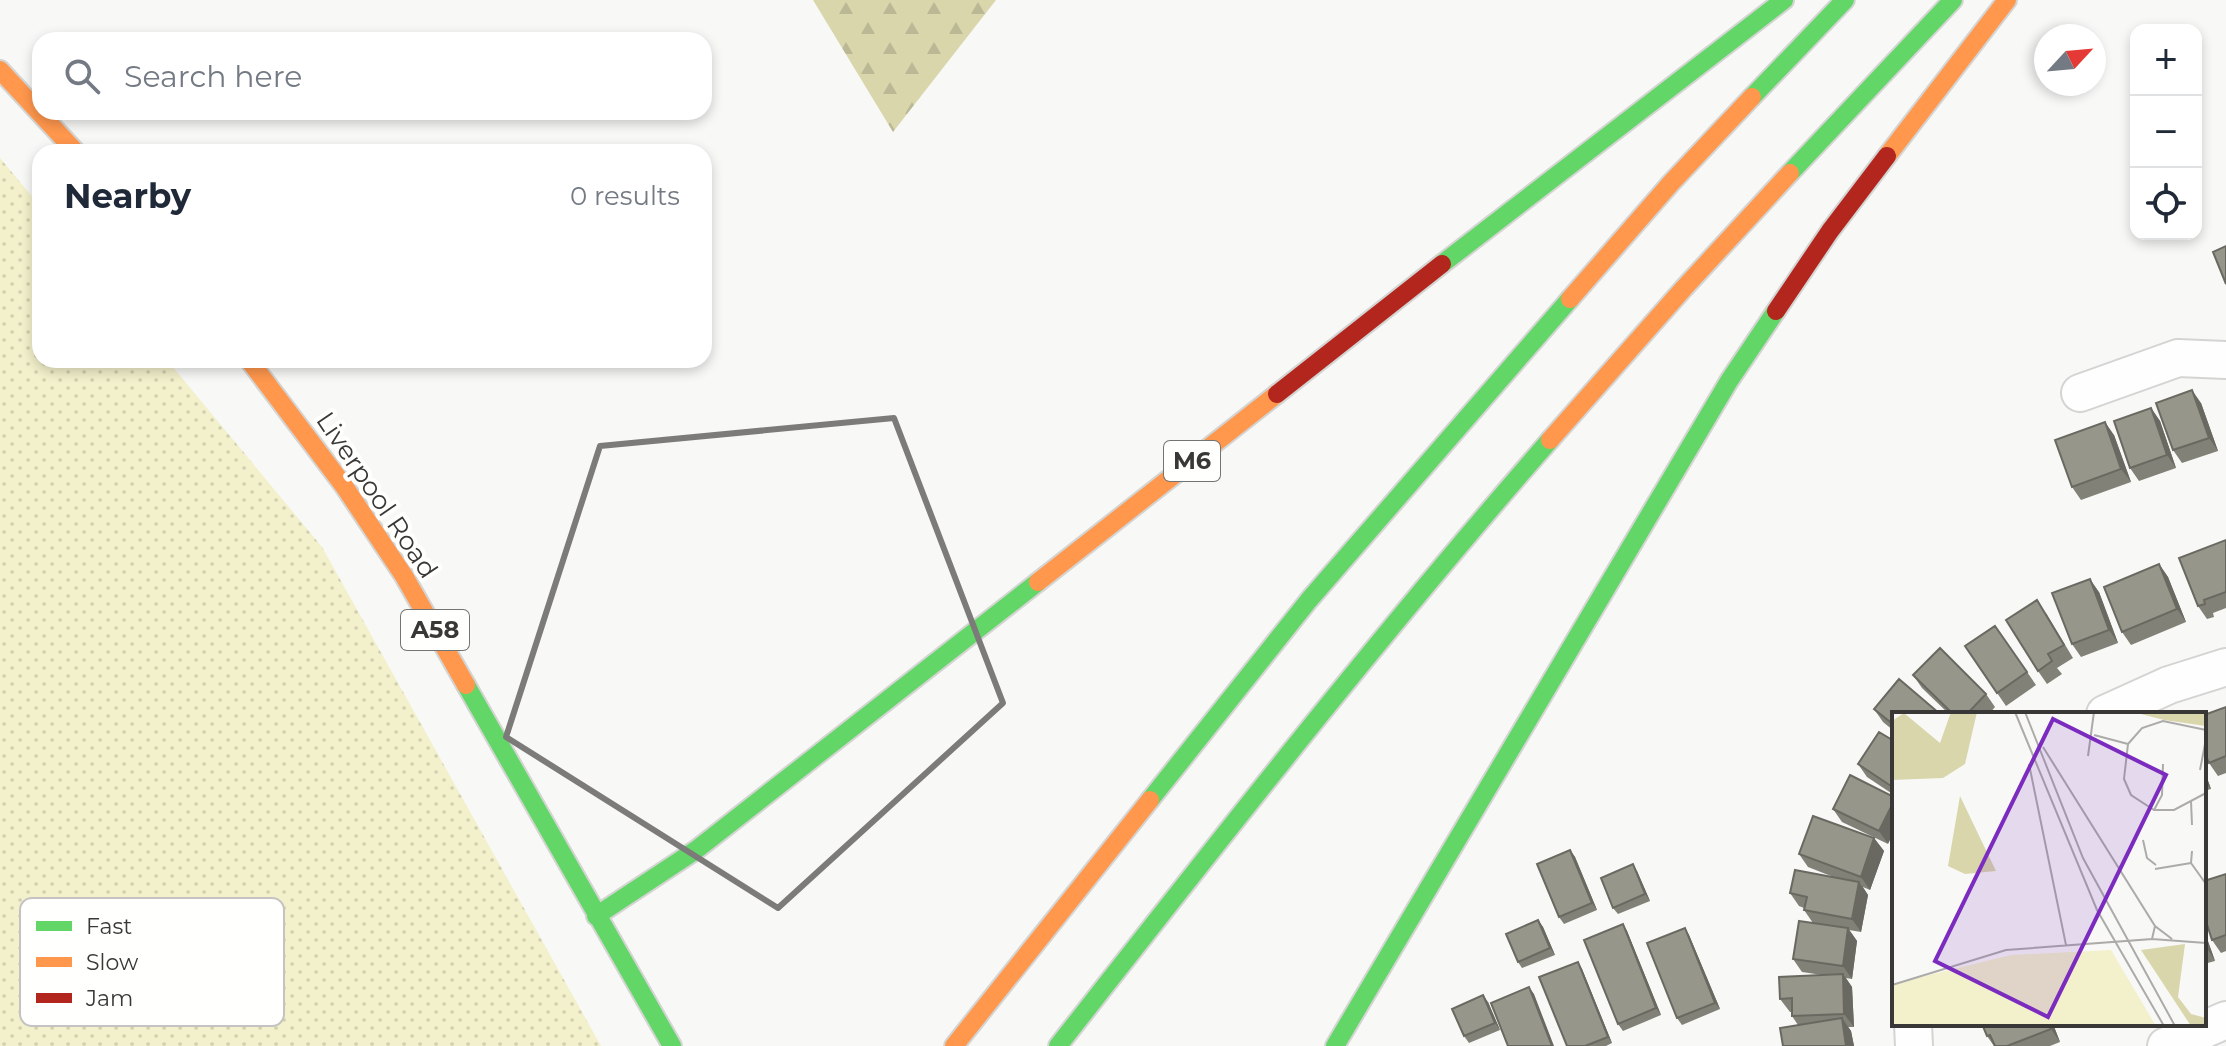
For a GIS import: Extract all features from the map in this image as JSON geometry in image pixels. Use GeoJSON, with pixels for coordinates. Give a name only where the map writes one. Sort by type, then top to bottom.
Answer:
{"type":"FeatureCollection","features":[{"type":"Feature","properties":{"kind":"highway","name":"M6"},"geometry":{"type":"LineString","coordinates":[[596,916],[696,850],[1469,243],[1784,0]]}},
{"type":"Feature","properties":{"kind":"highway"},"geometry":{"type":"LineString","coordinates":[[954,1046],[1309,600],[1671,183],[1845,0]]}},
{"type":"Feature","properties":{"kind":"highway"},"geometry":{"type":"LineString","coordinates":[[1058,1046],[1306,730],[1462,541],[1684,288],[1953,0]]}},
{"type":"Feature","properties":{"kind":"highway"},"geometry":{"type":"LineString","coordinates":[[1335,1046],[1729,381],[1830,231],[2007,0]]}},
{"type":"Feature","properties":{"kind":"highway"},"geometry":{"type":"LineString","coordinates":[[0,70],[32,105]]}},
{"type":"Feature","properties":{"kind":"highway"},"geometry":{"type":"LineString","coordinates":[[46,120],[69,144]]}},
{"type":"Feature","properties":{"kind":"highway","name":"Liverpool Road"},"geometry":{"type":"LineString","coordinates":[[255,368],[344,486],[404,576],[596,916]]}},
{"type":"Feature","properties":{"kind":"highway","name":"A58"},"geometry":{"type":"LineString","coordinates":[[596,916],[672,1046]]}},
{"type":"Feature","properties":{"kind":"street"},"geometry":{"type":"LineString","coordinates":[[2080,393],[2178,358],[2226,360]]}},
{"type":"Feature","properties":{"kind":"street"},"geometry":{"type":"LineString","coordinates":[[2109,712],[2169,685],[2226,667]]}},
{"type":"Feature","properties":{"kind":"street"},"geometry":{"type":"LineString","coordinates":[[2166,1046],[2226,1020]]}},
{"type":"Feature","properties":{"kind":"street"},"geometry":{"type":"LineString","coordinates":[[1913,1026],[1914,1046]]}},
{"type":"Feature","properties":{"kind":"highlighted area"},"geometry":{"type":"Polygon","coordinates":[[[894,418],[1003,703],[778,908],[506,737],[600,446],[894,418]]]}},
{"type":"Feature","properties":{"kind":"shaded area"},"geometry":{"type":"Polygon","coordinates":[[[0,158],[32,196],[32,368],[174,368],[322,547],[601,1046],[0,1046],[0,158]]]}},
{"type":"Feature","properties":{"kind":"green space"},"geometry":{"type":"Polygon","coordinates":[[[813,0],[996,0],[893,132],[813,0]]]}},
{"type":"Feature","properties":{"kind":"building"},"geometry":{"type":"Polygon","coordinates":[[[2226,246],[2226,284],[2213,252],[2226,246]]]}},
{"type":"Feature","properties":{"kind":"building"},"geometry":{"type":"Polygon","coordinates":[[[2192,390],[2209,438],[2173,450],[2156,403],[2192,390]]]}},
{"type":"Feature","properties":{"kind":"building"},"geometry":{"type":"Polygon","coordinates":[[[2151,408],[2167,455],[2130,468],[2114,421],[2151,408]]]}},
{"type":"Feature","properties":{"kind":"building"},"geometry":{"type":"Polygon","coordinates":[[[2105,422],[2121,469],[2072,487],[2055,440],[2105,422]]]}},
{"type":"Feature","properties":{"kind":"building"},"geometry":{"type":"Polygon","coordinates":[[[2226,540],[2226,592],[2204,600],[2205,604],[2198,606],[2179,558],[2226,540]]]}},
{"type":"Feature","properties":{"kind":"building"},"geometry":{"type":"Polygon","coordinates":[[[2159,564],[2177,609],[2122,632],[2104,587],[2159,564]]]}},
{"type":"Feature","properties":{"kind":"building"},"geometry":{"type":"Polygon","coordinates":[[[2090,579],[2109,630],[2072,644],[2052,593],[2090,579]]]}},
{"type":"Feature","properties":{"kind":"building"},"geometry":{"type":"Polygon","coordinates":[[[2037,600],[2064,645],[2048,654],[2052,661],[2038,671],[2006,620],[2037,600]]]}},
{"type":"Feature","properties":{"kind":"building"},"geometry":{"type":"Polygon","coordinates":[[[1995,626],[2027,672],[1997,693],[1965,646],[1995,626]]]}},
{"type":"Feature","properties":{"kind":"building"},"geometry":{"type":"Polygon","coordinates":[[[1940,648],[1986,694],[1969,712],[1951,712],[1913,675],[1940,648]]]}},
{"type":"Feature","properties":{"kind":"building"},"geometry":{"type":"Polygon","coordinates":[[[1899,679],[1938,712],[1892,712],[1892,723],[1874,709],[1899,679]]]}},
{"type":"Feature","properties":{"kind":"building"},"geometry":{"type":"Polygon","coordinates":[[[2226,707],[2226,756],[2209,763],[2206,756],[2206,714],[2226,707]]]}},
{"type":"Feature","properties":{"kind":"building"},"geometry":{"type":"Polygon","coordinates":[[[1879,732],[1892,740],[1892,787],[1858,764],[1879,732]]]}},
{"type":"Feature","properties":{"kind":"building"},"geometry":{"type":"Polygon","coordinates":[[[1850,775],[1892,796],[1892,805],[1879,831],[1833,809],[1850,775]]]}},
{"type":"Feature","properties":{"kind":"building"},"geometry":{"type":"Polygon","coordinates":[[[1813,816],[1874,838],[1861,877],[1799,854],[1813,816]]]}},
{"type":"Feature","properties":{"kind":"building"},"geometry":{"type":"Polygon","coordinates":[[[1570,850],[1592,903],[1559,917],[1537,864],[1570,850]]]}},
{"type":"Feature","properties":{"kind":"building"},"geometry":{"type":"Polygon","coordinates":[[[1633,864],[1645,894],[1613,908],[1601,878],[1633,864]]]}},
{"type":"Feature","properties":{"kind":"building"},"geometry":{"type":"Polygon","coordinates":[[[1795,870],[1859,882],[1852,919],[1804,910],[1807,897],[1790,893],[1795,870]]]}},
{"type":"Feature","properties":{"kind":"building"},"geometry":{"type":"Polygon","coordinates":[[[2226,874],[2226,935],[2212,940],[2206,921],[2206,880],[2226,874]]]}},
{"type":"Feature","properties":{"kind":"building"},"geometry":{"type":"Polygon","coordinates":[[[1538,920],[1550,948],[1518,962],[1506,934],[1538,920]]]}},
{"type":"Feature","properties":{"kind":"building"},"geometry":{"type":"Polygon","coordinates":[[[1799,921],[1848,928],[1843,966],[1793,959],[1799,921]]]}},
{"type":"Feature","properties":{"kind":"building"},"geometry":{"type":"Polygon","coordinates":[[[1623,924],[1656,1008],[1618,1024],[1584,940],[1623,924]]]}},
{"type":"Feature","properties":{"kind":"building"},"geometry":{"type":"Polygon","coordinates":[[[1685,928],[1715,1003],[1677,1018],[1647,943],[1685,928]]]}},
{"type":"Feature","properties":{"kind":"building"},"geometry":{"type":"Polygon","coordinates":[[[1578,962],[1608,1037],[1585,1046],[1567,1046],[1539,977],[1578,962]]]}},
{"type":"Feature","properties":{"kind":"building"},"geometry":{"type":"Polygon","coordinates":[[[1843,974],[1844,1014],[1792,1016],[1792,998],[1780,999],[1779,977],[1843,974]]]}},
{"type":"Feature","properties":{"kind":"building"},"geometry":{"type":"Polygon","coordinates":[[[1529,987],[1552,1046],[1508,1046],[1491,1003],[1529,987]]]}},
{"type":"Feature","properties":{"kind":"building"},"geometry":{"type":"Polygon","coordinates":[[[1483,995],[1495,1023],[1464,1036],[1452,1009],[1483,995]]]}},
{"type":"Feature","properties":{"kind":"building"},"geometry":{"type":"Polygon","coordinates":[[[1842,1018],[1846,1046],[1783,1046],[1780,1028],[1842,1018]]]}},
{"type":"Feature","properties":{"kind":"building"},"geometry":{"type":"Polygon","coordinates":[[[1983,1026],[2050,1026],[2051,1029],[2007,1046],[1995,1046],[1990,1035],[1987,1036],[1983,1026]]]}},
{"type":"Feature","properties":{"kind":"traffic: fast"},"geometry":{"type":"LineString","coordinates":[[1442,264],[1784,0]]}},
{"type":"Feature","properties":{"kind":"traffic: fast"},"geometry":{"type":"LineString","coordinates":[[1752,97],[1845,0]]}},
{"type":"Feature","properties":{"kind":"traffic: fast"},"geometry":{"type":"LineString","coordinates":[[1790,173],[1953,0]]}},
{"type":"Feature","properties":{"kind":"traffic: fast"},"geometry":{"type":"LineString","coordinates":[[1150,800],[1309,600],[1570,299]]}},
{"type":"Feature","properties":{"kind":"traffic: fast"},"geometry":{"type":"LineString","coordinates":[[1335,1046],[1729,381],[1776,311]]}},
{"type":"Feature","properties":{"kind":"traffic: fast"},"geometry":{"type":"LineString","coordinates":[[1058,1046],[1362,664],[1550,440]]}},
{"type":"Feature","properties":{"kind":"traffic: fast"},"geometry":{"type":"LineString","coordinates":[[596,916],[696,850],[1038,582]]}},
{"type":"Feature","properties":{"kind":"traffic: fast"},"geometry":{"type":"LineString","coordinates":[[466,685],[672,1046]]}},
{"type":"Feature","properties":{"kind":"traffic: slow"},"geometry":{"type":"LineString","coordinates":[[1887,156],[2007,0]]}},
{"type":"Feature","properties":{"kind":"traffic: slow"},"geometry":{"type":"LineString","coordinates":[[0,70],[32,105]]}},
{"type":"Feature","properties":{"kind":"traffic: slow"},"geometry":{"type":"LineString","coordinates":[[1570,299],[1671,183],[1752,97]]}},
{"type":"Feature","properties":{"kind":"traffic: slow"},"geometry":{"type":"LineString","coordinates":[[46,120],[69,144]]}},
{"type":"Feature","properties":{"kind":"traffic: slow"},"geometry":{"type":"LineString","coordinates":[[1550,440],[1790,173]]}},
{"type":"Feature","properties":{"kind":"traffic: slow"},"geometry":{"type":"LineString","coordinates":[[255,368],[344,486],[404,576],[466,685]]}},
{"type":"Feature","properties":{"kind":"traffic: slow"},"geometry":{"type":"LineString","coordinates":[[1038,582],[1277,394]]}},
{"type":"Feature","properties":{"kind":"traffic: slow"},"geometry":{"type":"LineString","coordinates":[[954,1046],[1150,800]]}},
{"type":"Feature","properties":{"kind":"traffic: jam"},"geometry":{"type":"LineString","coordinates":[[1776,311],[1830,231],[1887,156]]}},
{"type":"Feature","properties":{"kind":"traffic: jam"},"geometry":{"type":"LineString","coordinates":[[1277,394],[1442,264]]}}]}
